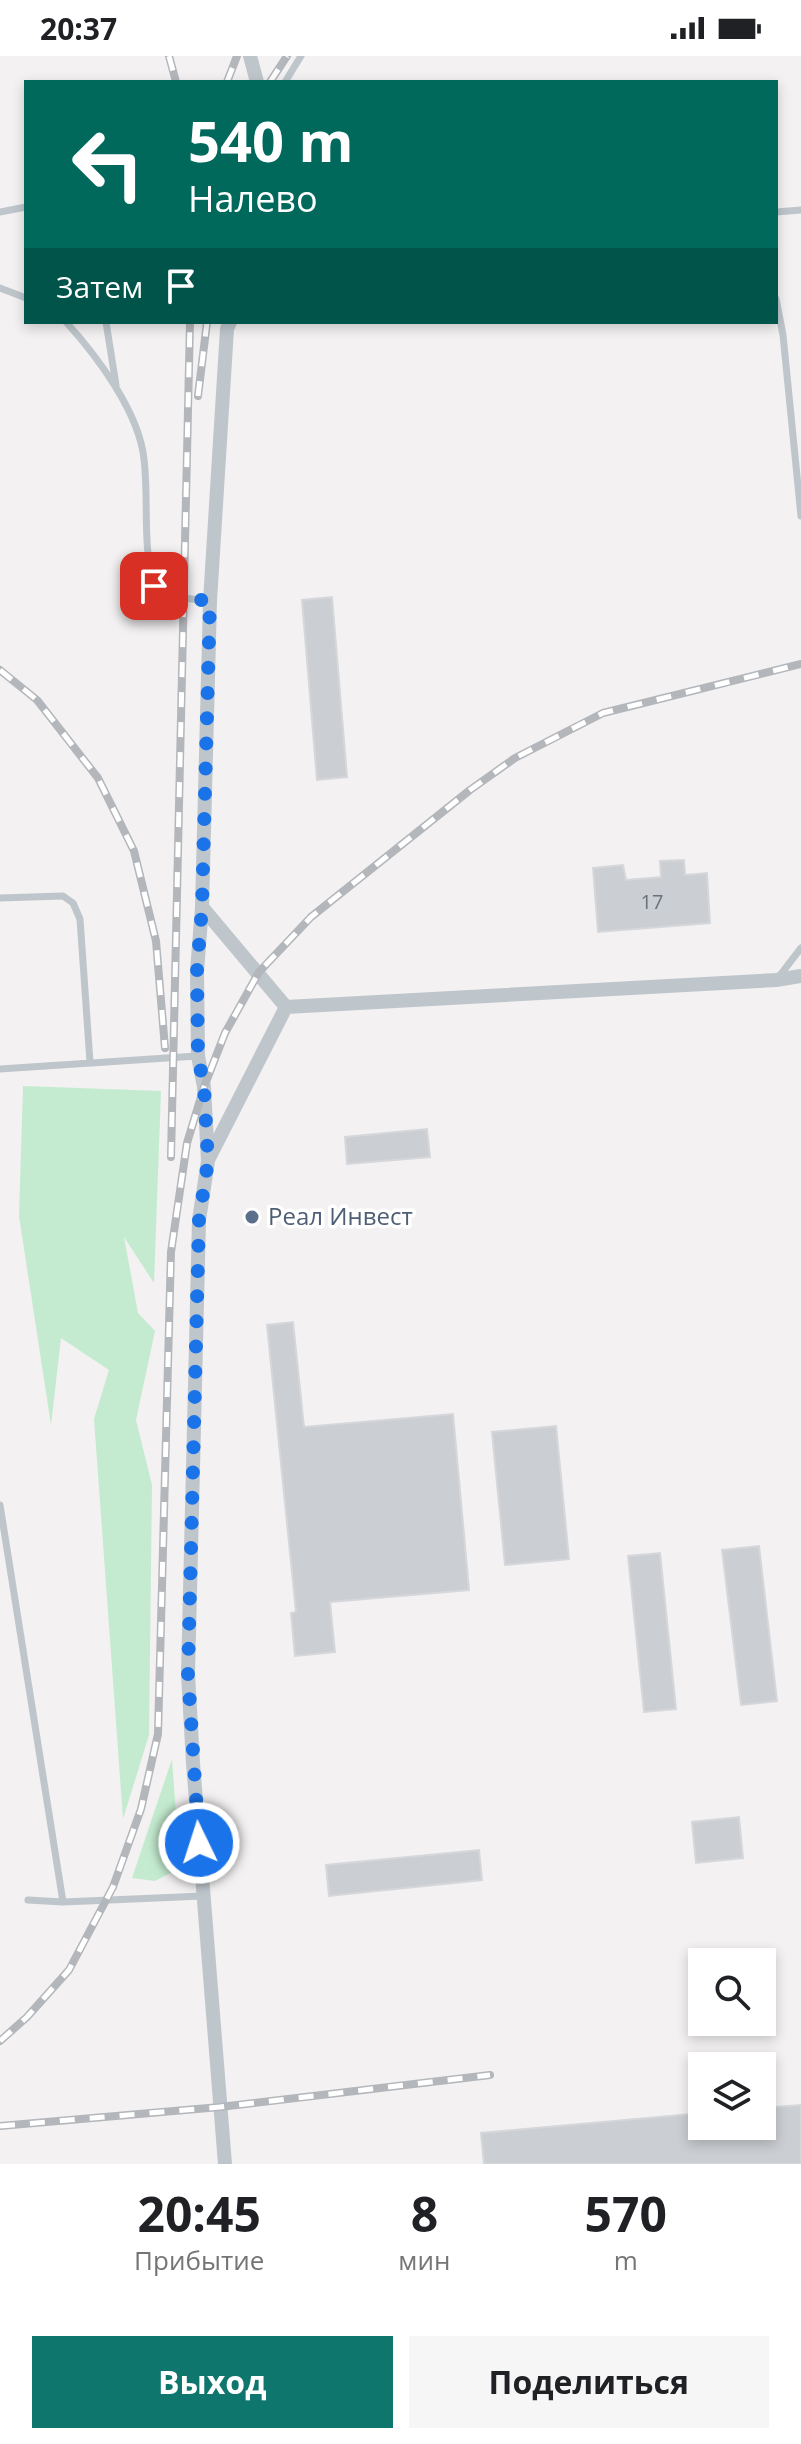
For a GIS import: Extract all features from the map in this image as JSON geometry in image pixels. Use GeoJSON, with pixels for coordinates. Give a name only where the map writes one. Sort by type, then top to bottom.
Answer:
{"type":"FeatureCollection","features":[{"type":"Feature","properties":{"kind":"street"},"geometry":{"type":"LineString","coordinates":[[250,56],[256,80]]}},
{"type":"Feature","properties":{"kind":"street"},"geometry":{"type":"LineString","coordinates":[[225,2164],[188,1674],[199,1220],[208,1161],[204,1087],[198,1056],[197,971],[202,907],[210,601],[229,324]]}},
{"type":"Feature","properties":{"kind":"street"},"geometry":{"type":"LineString","coordinates":[[202,907],[286,1007]]}},
{"type":"Feature","properties":{"kind":"street"},"geometry":{"type":"LineString","coordinates":[[286,1007],[776,980],[801,976]]}},
{"type":"Feature","properties":{"kind":"street"},"geometry":{"type":"LineString","coordinates":[[208,1161],[286,1007]]}},
{"type":"Feature","properties":{"kind":"lane"},"geometry":{"type":"LineString","coordinates":[[286,80],[301,56]]}},
{"type":"Feature","properties":{"kind":"lane"},"geometry":{"type":"LineString","coordinates":[[0,212],[24,207]]}},
{"type":"Feature","properties":{"kind":"lane"},"geometry":{"type":"LineString","coordinates":[[778,212],[801,210]]}},
{"type":"Feature","properties":{"kind":"lane"},"geometry":{"type":"LineString","coordinates":[[0,288],[24,297]]}},
{"type":"Feature","properties":{"kind":"lane"},"geometry":{"type":"LineString","coordinates":[[778,309],[801,516]]}},
{"type":"Feature","properties":{"kind":"lane"},"geometry":{"type":"LineString","coordinates":[[68,324],[87,344],[135,425],[144,455],[147,563],[154,586],[173,597],[210,601]]}},
{"type":"Feature","properties":{"kind":"lane"},"geometry":{"type":"LineString","coordinates":[[106,324],[117,391]]}},
{"type":"Feature","properties":{"kind":"lane"},"geometry":{"type":"LineString","coordinates":[[0,898],[63,896],[73,903],[80,919],[90,1062]]}},
{"type":"Feature","properties":{"kind":"lane"},"geometry":{"type":"LineString","coordinates":[[776,980],[801,948]]}},
{"type":"Feature","properties":{"kind":"lane"},"geometry":{"type":"LineString","coordinates":[[0,1069],[198,1056]]}},
{"type":"Feature","properties":{"kind":"lane"},"geometry":{"type":"LineString","coordinates":[[0,1505],[63,1902]]}},
{"type":"Feature","properties":{"kind":"lane"},"geometry":{"type":"LineString","coordinates":[[28,1900],[63,1902],[203,1896]]}},
{"type":"Feature","properties":{"kind":"green space"},"geometry":{"type":"Polygon","coordinates":[[[23,1086],[161,1091],[154,1283],[124,1237],[138,1313],[155,1331],[136,1420],[152,1485],[149,1735],[123,1819],[94,1419],[109,1370],[61,1338],[51,1425],[19,1216],[23,1086]]]}},
{"type":"Feature","properties":{"kind":"green space"},"geometry":{"type":"Polygon","coordinates":[[[172,1759],[180,1868],[155,1881],[132,1878],[172,1759]]]}},
{"type":"Feature","properties":{"kind":"building"},"geometry":{"type":"Polygon","coordinates":[[[332,597],[347,777],[317,780],[302,600],[332,597]]]}},
{"type":"Feature","properties":{"kind":"building"},"geometry":{"type":"Polygon","coordinates":[[[684,860],[685,875],[707,873],[710,923],[598,932],[593,868],[623,865],[626,880],[661,877],[660,861],[684,860]]]}},
{"type":"Feature","properties":{"kind":"building"},"geometry":{"type":"Polygon","coordinates":[[[427,1129],[430,1157],[347,1164],[345,1137],[427,1129]]]}},
{"type":"Feature","properties":{"kind":"building"},"geometry":{"type":"Polygon","coordinates":[[[293,1322],[304,1427],[453,1414],[469,1590],[330,1602],[335,1652],[295,1656],[291,1613],[296,1612],[267,1325],[293,1322]]]}},
{"type":"Feature","properties":{"kind":"building"},"geometry":{"type":"Polygon","coordinates":[[[556,1426],[569,1559],[505,1565],[492,1432],[556,1426]]]}},
{"type":"Feature","properties":{"kind":"building"},"geometry":{"type":"Polygon","coordinates":[[[759,1546],[777,1701],[741,1705],[722,1550],[759,1546]]]}},
{"type":"Feature","properties":{"kind":"building"},"geometry":{"type":"Polygon","coordinates":[[[660,1553],[676,1709],[644,1712],[628,1556],[660,1553]]]}},
{"type":"Feature","properties":{"kind":"building"},"geometry":{"type":"Polygon","coordinates":[[[739,1817],[743,1858],[696,1863],[692,1822],[739,1817]]]}},
{"type":"Feature","properties":{"kind":"building"},"geometry":{"type":"Polygon","coordinates":[[[479,1850],[482,1880],[329,1896],[326,1865],[479,1850]]]}},
{"type":"Feature","properties":{"kind":"building"},"geometry":{"type":"Polygon","coordinates":[[[801,2105],[801,2164],[484,2164],[481,2133],[688,2114],[688,2140],[776,2140],[776,2107],[801,2105]]]}},
{"type":"Feature","properties":{"kind":"railway"},"geometry":{"type":"LineString","coordinates":[[169,56],[175,80]]}},
{"type":"Feature","properties":{"kind":"railway"},"geometry":{"type":"LineString","coordinates":[[228,80],[237,56]]}},
{"type":"Feature","properties":{"kind":"railway"},"geometry":{"type":"LineString","coordinates":[[271,80],[287,56]]}},
{"type":"Feature","properties":{"kind":"railway"},"geometry":{"type":"LineString","coordinates":[[171,1157],[190,324]]}},
{"type":"Feature","properties":{"kind":"railway"},"geometry":{"type":"LineString","coordinates":[[198,396],[207,324]]}},
{"type":"Feature","properties":{"kind":"railway"},"geometry":{"type":"LineString","coordinates":[[0,2041],[27,2017],[69,1970],[113,1887],[141,1809],[158,1734],[171,1252],[187,1143],[204,1087],[225,1033],[259,972],[311,917],[470,790],[515,758],[603,713],[801,664]]}},
{"type":"Feature","properties":{"kind":"railway"},"geometry":{"type":"LineString","coordinates":[[0,670],[37,700],[98,778],[134,851],[156,941],[165,1048]]}},
{"type":"Feature","properties":{"kind":"railway"},"geometry":{"type":"LineString","coordinates":[[0,2126],[220,2107],[490,2075]]}},
{"type":"Feature","properties":{"kind":"place","name":"Реал Инвест"},"geometry":{"type":"Point","coordinates":[252,1217]}},
{"type":"Feature","properties":{"kind":"route"},"geometry":{"type":"LineString","coordinates":[[154,586],[173,597],[210,601],[202,907],[197,971],[198,1056],[204,1087],[208,1161],[199,1220],[188,1674],[199,1843]]}}]}
